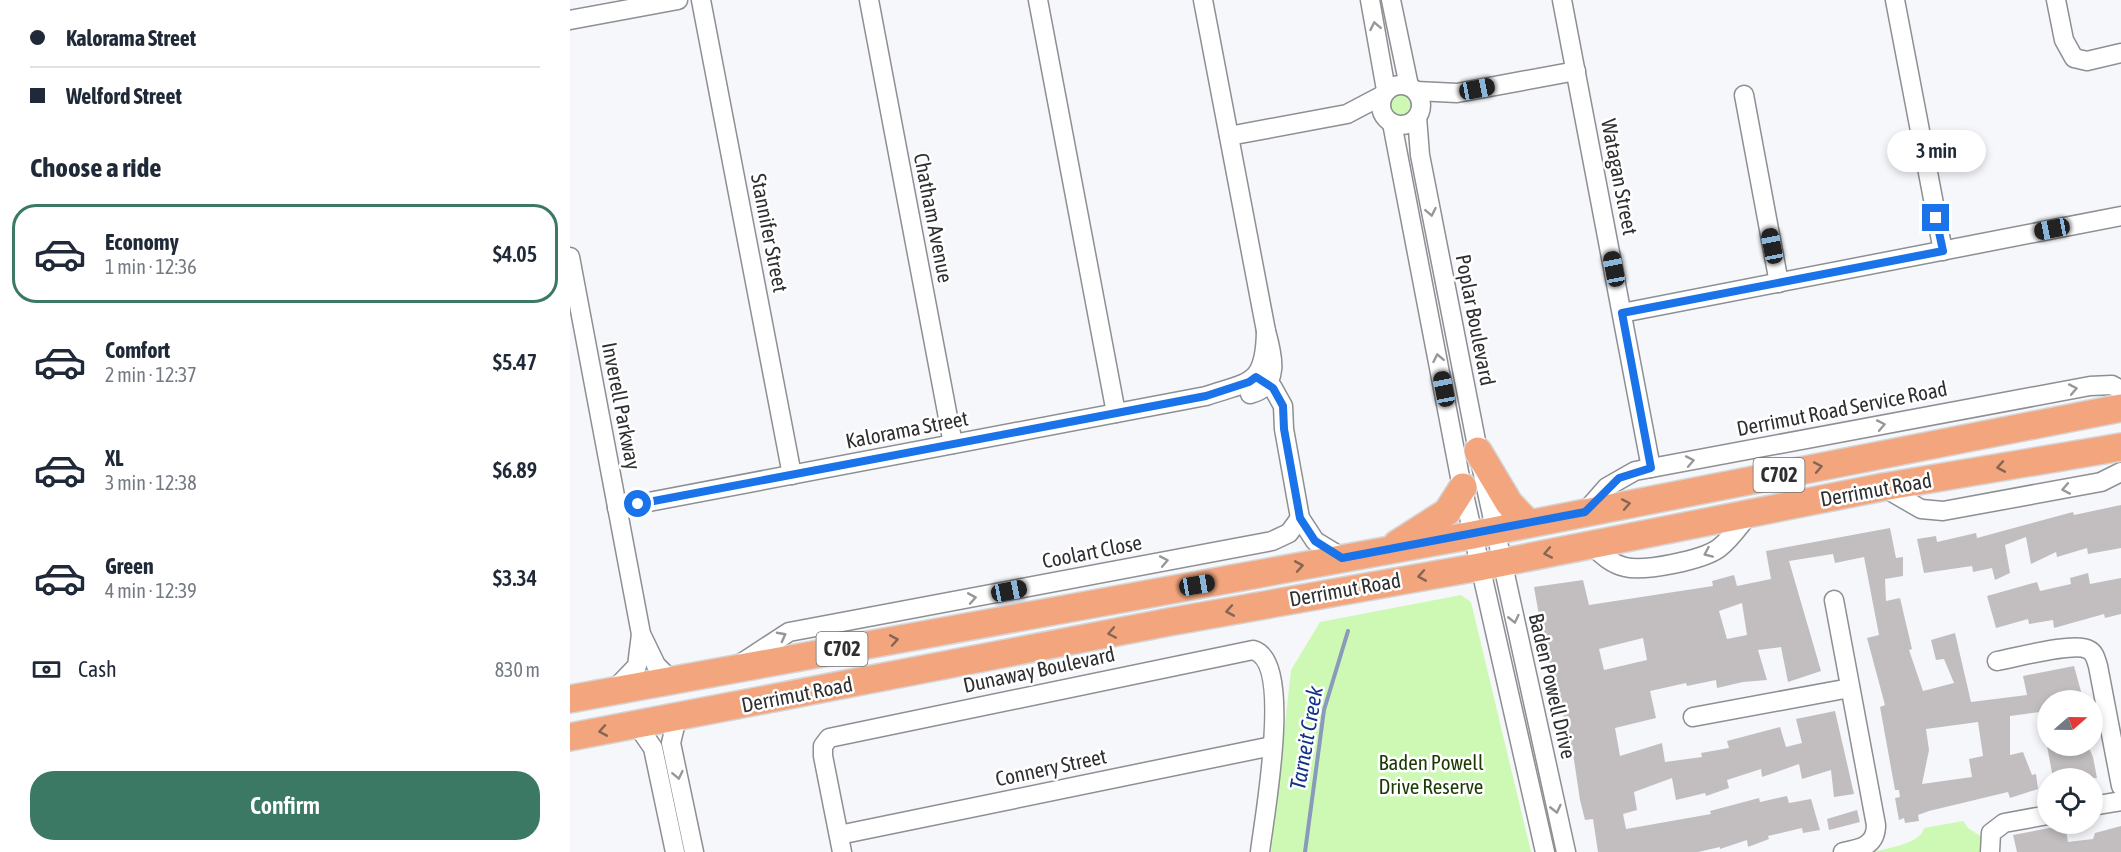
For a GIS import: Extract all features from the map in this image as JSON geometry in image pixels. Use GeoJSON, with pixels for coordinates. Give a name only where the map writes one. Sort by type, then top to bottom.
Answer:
{"type":"FeatureCollection","features":[{"type":"Feature","properties":{"kind":"highway","name":"Derrimut Road"},"geometry":{"type":"LineString","coordinates":[[570,699],[1484,533],[2121,408]]}},
{"type":"Feature","properties":{"kind":"highway","name":"Derrimut Road"},"geometry":{"type":"LineString","coordinates":[[570,737],[1883,488],[2121,447]]}},
{"type":"Feature","properties":{"kind":"highway"},"geometry":{"type":"LineString","coordinates":[[1478,451],[1509,503],[1527,523]]}},
{"type":"Feature","properties":{"kind":"highway"},"geometry":{"type":"LineString","coordinates":[[1386,551],[1447,512],[1463,487]]}},
{"type":"Feature","properties":{"kind":"street"},"geometry":{"type":"LineString","coordinates":[[570,20],[678,0]]}},
{"type":"Feature","properties":{"kind":"street","name":"Stannifer Street"},"geometry":{"type":"LineString","coordinates":[[701,0],[792,475]]}},
{"type":"Feature","properties":{"kind":"street","name":"Chatham Avenue"},"geometry":{"type":"LineString","coordinates":[[869,0],[953,444]]}},
{"type":"Feature","properties":{"kind":"street"},"geometry":{"type":"LineString","coordinates":[[1038,0],[1116,413]]}},
{"type":"Feature","properties":{"kind":"street"},"geometry":{"type":"LineString","coordinates":[[1203,0],[1266,332],[1261,383],[1284,429],[1300,518],[1315,541],[1342,558]]}},
{"type":"Feature","properties":{"kind":"street"},"geometry":{"type":"LineString","coordinates":[[1370,0],[1384,93],[1380,107],[1389,121]]}},
{"type":"Feature","properties":{"kind":"street"},"geometry":{"type":"LineString","coordinates":[[1391,0],[1413,88],[1421,101],[1419,114]]}},
{"type":"Feature","properties":{"kind":"street","name":"Watagan Street"},"geometry":{"type":"LineString","coordinates":[[1562,0],[1651,468]]}},
{"type":"Feature","properties":{"kind":"street"},"geometry":{"type":"LineString","coordinates":[[1895,0],[1943,251]]}},
{"type":"Feature","properties":{"kind":"street"},"geometry":{"type":"LineString","coordinates":[[2056,0],[2064,40],[2070,54],[2082,61],[2119,55]]}},
{"type":"Feature","properties":{"kind":"street"},"geometry":{"type":"LineString","coordinates":[[1229,136],[1347,114],[1397,84],[1457,93],[1576,71]]}},
{"type":"Feature","properties":{"kind":"street"},"geometry":{"type":"LineString","coordinates":[[1347,114],[1406,125],[1419,114],[1457,93]]}},
{"type":"Feature","properties":{"kind":"street"},"geometry":{"type":"LineString","coordinates":[[1744,95],[1779,284]]}},
{"type":"Feature","properties":{"kind":"street","name":"Poplar Boulevard"},"geometry":{"type":"LineString","coordinates":[[1419,114],[1420,155],[1478,451],[1484,533]]}},
{"type":"Feature","properties":{"kind":"street","name":"Poplar Boulevard"},"geometry":{"type":"LineString","coordinates":[[1389,121],[1463,487],[1484,533]]}},
{"type":"Feature","properties":{"kind":"street"},"geometry":{"type":"LineString","coordinates":[[1622,313],[2121,216]]}},
{"type":"Feature","properties":{"kind":"street","name":"Inverell Parkway"},"geometry":{"type":"LineString","coordinates":[[570,257],[641,634],[656,665],[672,680]]}},
{"type":"Feature","properties":{"kind":"street","name":"Kalorama Street"},"geometry":{"type":"LineString","coordinates":[[617,508],[1206,396],[1249,382],[1261,383]]}},
{"type":"Feature","properties":{"kind":"street","name":"Derrimut Road Service Road"},"geometry":{"type":"LineString","coordinates":[[1585,512],[1619,478],[1651,468],[2090,386],[2112,385],[2121,390]]}},
{"type":"Feature","properties":{"kind":"street"},"geometry":{"type":"LineString","coordinates":[[1883,488],[1921,509],[1943,512],[2101,482],[2121,472]]}},
{"type":"Feature","properties":{"kind":"street","name":"Coolart Close"},"geometry":{"type":"LineString","coordinates":[[734,669],[789,632],[1272,541],[1289,533],[1300,518]]}},
{"type":"Feature","properties":{"kind":"street","name":"Baden Powell Drive"},"geometry":{"type":"LineString","coordinates":[[1484,533],[1545,852]]}},
{"type":"Feature","properties":{"kind":"street","name":"Baden Powell Drive"},"geometry":{"type":"LineString","coordinates":[[1490,564],[1566,852]]}},
{"type":"Feature","properties":{"kind":"street"},"geometry":{"type":"LineString","coordinates":[[1834,600],[1876,833],[1867,846],[1843,852]]}},
{"type":"Feature","properties":{"kind":"street","name":"Inverell Parkway"},"geometry":{"type":"LineString","coordinates":[[613,691],[637,666],[641,634]]}},
{"type":"Feature","properties":{"kind":"street"},"geometry":{"type":"LineString","coordinates":[[1997,661],[2073,647],[2086,648],[2093,653],[2098,666],[2121,786]]}},
{"type":"Feature","properties":{"kind":"street","name":"Dunaway Boulevard"},"geometry":{"type":"LineString","coordinates":[[840,844],[823,756],[826,741],[839,734],[1252,650],[1262,654],[1267,662],[1275,700],[1272,746]]}},
{"type":"Feature","properties":{"kind":"street"},"geometry":{"type":"LineString","coordinates":[[1693,717],[1850,688]]}},
{"type":"Feature","properties":{"kind":"street"},"geometry":{"type":"LineString","coordinates":[[677,718],[671,743],[694,852]]}},
{"type":"Feature","properties":{"kind":"street"},"geometry":{"type":"LineString","coordinates":[[637,725],[653,748],[675,852]]}},
{"type":"Feature","properties":{"kind":"street"},"geometry":{"type":"LineString","coordinates":[[1258,852],[1272,746]]}},
{"type":"Feature","properties":{"kind":"street","name":"Connery Street"},"geometry":{"type":"LineString","coordinates":[[840,844],[1272,746]]}},
{"type":"Feature","properties":{"kind":"street"},"geometry":{"type":"LineString","coordinates":[[2103,804],[2121,801]]}},
{"type":"Feature","properties":{"kind":"street"},"geometry":{"type":"LineString","coordinates":[[1990,852],[1989,838],[1999,826],[2037,817]]}},
{"type":"Feature","properties":{"kind":"green space"},"geometry":{"type":"Polygon","coordinates":[[[1400,92],[1408,96],[1412,104],[1408,112],[1400,116],[1392,112],[1388,104],[1392,96],[1400,92]]]}},
{"type":"Feature","properties":{"kind":"green space","name":"Baden Powell Drive Reserve"},"geometry":{"type":"Polygon","coordinates":[[[1461,595],[1471,602],[1531,852],[1271,852],[1291,670],[1320,622],[1461,595]]]}},
{"type":"Feature","properties":{"kind":"green space"},"geometry":{"type":"Polygon","coordinates":[[[1963,821],[1968,828],[1982,837],[1984,852],[1873,852],[1910,842],[1922,833],[1924,828],[1963,821]]]}},
{"type":"Feature","properties":{"kind":"building"},"geometry":{"type":"Polygon","coordinates":[[[2121,505],[2121,548],[2088,554],[2087,548],[2057,557],[2056,552],[2031,564],[2026,537],[2005,545],[2010,573],[1995,580],[1992,568],[1973,572],[1972,566],[1924,573],[1917,539],[1936,536],[1937,542],[1976,533],[1977,538],[2073,512],[2074,515],[2121,505]]]}},
{"type":"Feature","properties":{"kind":"building"},"geometry":{"type":"Polygon","coordinates":[[[1890,528],[1896,558],[1903,557],[1903,576],[1885,579],[1886,601],[1900,598],[1912,649],[1909,650],[1923,691],[1954,683],[1944,659],[1936,660],[1931,640],[1955,633],[1971,702],[2027,695],[2023,676],[2074,666],[2081,690],[2037,690],[2037,712],[2010,716],[2010,755],[2023,752],[2032,775],[2036,774],[2037,789],[2010,798],[2008,792],[1929,811],[1918,815],[1919,821],[1905,823],[1904,818],[1899,820],[1895,798],[1900,797],[1899,790],[1895,790],[1880,707],[1885,705],[1867,638],[1879,635],[1864,557],[1835,563],[1833,554],[1789,561],[1821,671],[1788,682],[1781,647],[1758,650],[1767,680],[1743,682],[1717,688],[1716,680],[1687,686],[1686,683],[1650,691],[1656,718],[1615,728],[1620,756],[1662,743],[1665,762],[1702,757],[1701,753],[1729,748],[1727,741],[1780,727],[1786,747],[1802,743],[1796,719],[1835,711],[1854,794],[1834,797],[1831,770],[1802,779],[1799,764],[1762,777],[1761,769],[1727,780],[1729,788],[1706,796],[1705,793],[1676,800],[1672,778],[1634,792],[1637,810],[1623,814],[1626,829],[1711,814],[1710,811],[1759,798],[1760,802],[1787,796],[1789,803],[1811,799],[1820,830],[1803,833],[1802,828],[1768,836],[1769,839],[1748,847],[1747,840],[1720,849],[1720,847],[1698,852],[1598,852],[1593,819],[1585,820],[1580,800],[1574,760],[1548,654],[1546,655],[1534,587],[1583,580],[1589,605],[1713,586],[1712,581],[1734,575],[1737,586],[1771,579],[1766,551],[1890,528]],[[1742,603],[1719,611],[1727,639],[1747,635],[1742,603]],[[1643,638],[1599,649],[1604,670],[1647,660],[1643,638]],[[1978,722],[1926,729],[1929,750],[1922,784],[1972,777],[1969,759],[1983,756],[1978,722]]]}},
{"type":"Feature","properties":{"kind":"building"},"geometry":{"type":"Polygon","coordinates":[[[2088,573],[2090,584],[2121,578],[2121,614],[2105,618],[2104,614],[2054,628],[2053,620],[2029,624],[2028,619],[1996,628],[1987,596],[2037,582],[2040,591],[2071,584],[2070,578],[2088,573]]]}},
{"type":"Feature","properties":{"kind":"building"},"geometry":{"type":"Polygon","coordinates":[[[2049,756],[2093,756],[2095,768],[2051,768],[2049,756]]]}},
{"type":"Feature","properties":{"kind":"building"},"geometry":{"type":"Polygon","coordinates":[[[1857,810],[1860,822],[1829,830],[1827,819],[1857,810]]]}},
{"type":"Feature","properties":{"kind":"building"},"geometry":{"type":"Polygon","coordinates":[[[2121,826],[2121,852],[2017,852],[2013,835],[2037,830],[2037,834],[2067,834],[2068,842],[2093,839],[2095,834],[2103,834],[2103,831],[2121,826]]]}},
{"type":"Feature","properties":{"kind":"waterway","name":"Tarneit Creek"},"geometry":{"type":"LineString","coordinates":[[1305,852],[1324,710],[1348,631]]}},
{"type":"Feature","properties":{"kind":"route"},"geometry":{"type":"LineString","coordinates":[[638,504],[1206,396],[1249,382],[1256,377],[1273,388],[1283,406],[1284,429],[1300,518],[1315,541],[1342,558],[1585,512],[1607,487],[1619,478],[1635,471],[1651,468],[1622,313],[1943,251],[1936,218]]}}]}
